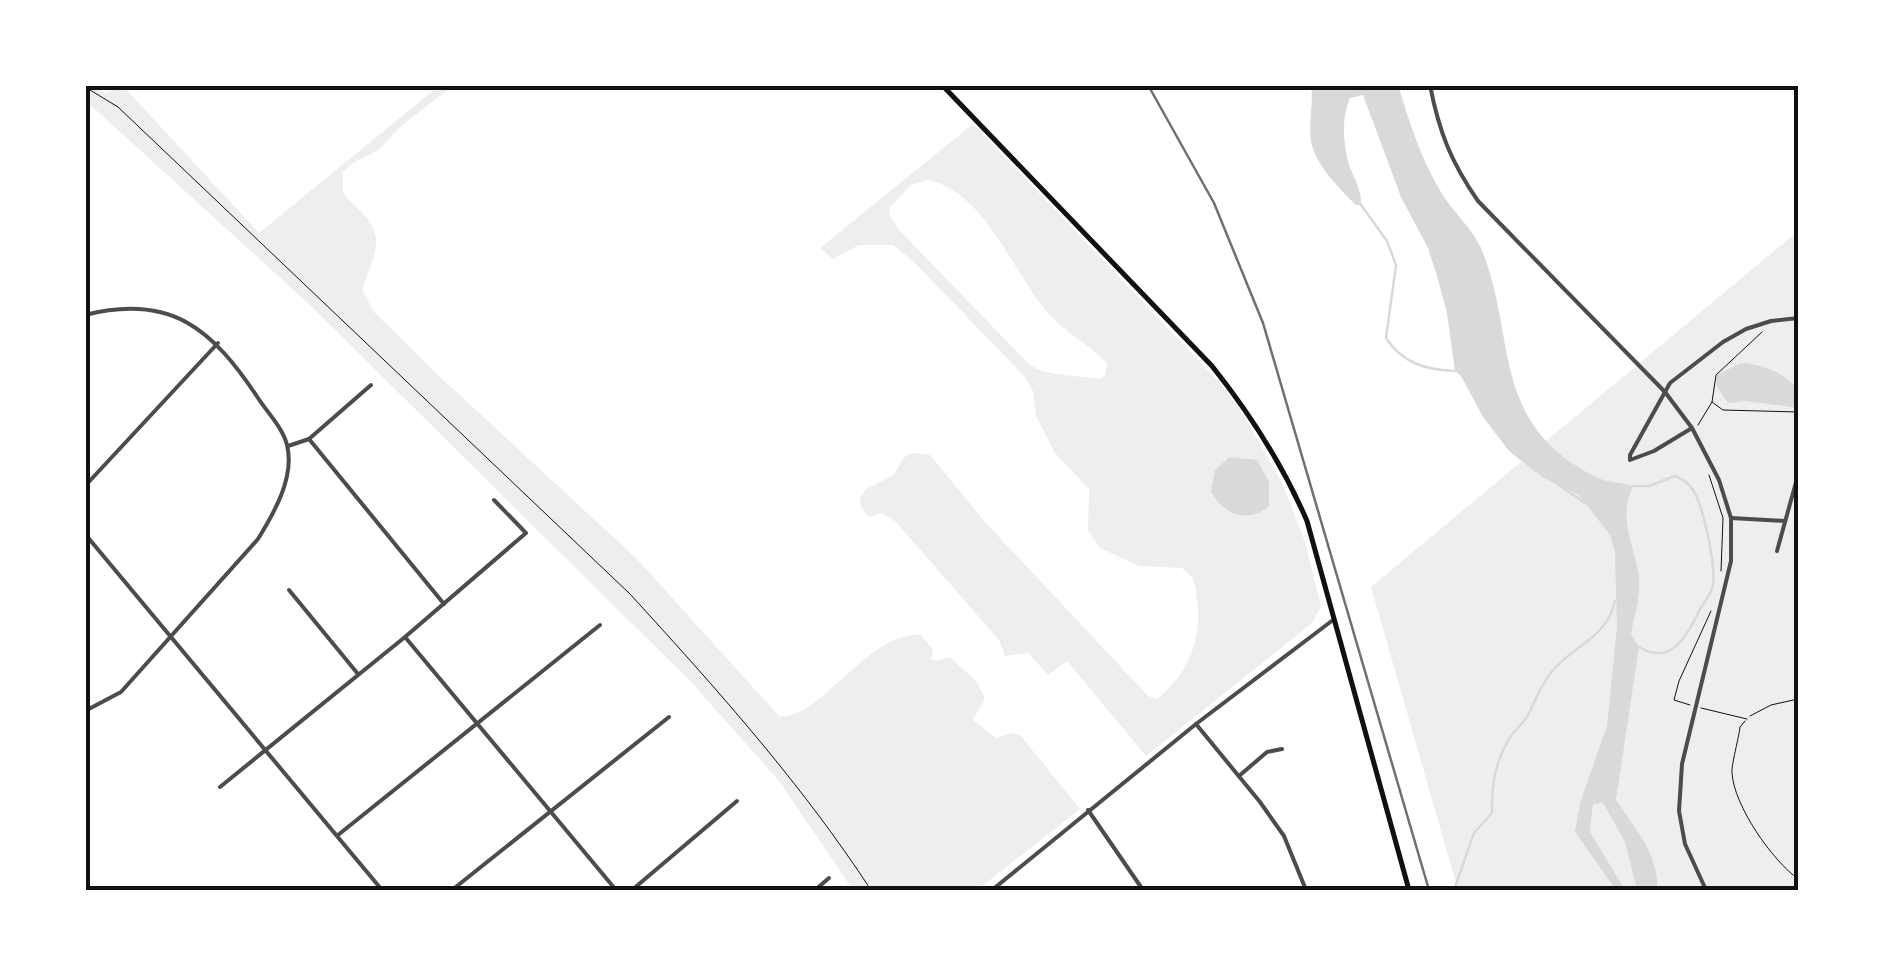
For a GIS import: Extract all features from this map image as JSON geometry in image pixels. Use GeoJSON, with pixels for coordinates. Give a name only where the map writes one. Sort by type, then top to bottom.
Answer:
{"type":"FeatureCollection","features":[{"type":"Feature","properties":{"kind":"main road"},"geometry":{"type":"LineString","coordinates":[[942,85],[1212,366],[1246,408],[1284,468],[1306,520],[1410,890]]}},
{"type":"Feature","properties":{"kind":"street"},"geometry":{"type":"LineString","coordinates":[[1430,85],[1455,168],[1478,201],[1665,392],[1694,427],[1719,480],[1731,518],[1731,561],[1682,764],[1678,812],[1685,844],[1706,890]]}},
{"type":"Feature","properties":{"kind":"street"},"geometry":{"type":"LineString","coordinates":[[85,315],[137,309],[168,314],[194,325],[232,358],[288,446],[284,486],[274,512],[242,558],[122,692],[85,711]]}},
{"type":"Feature","properties":{"kind":"street"},"geometry":{"type":"LineString","coordinates":[[1694,427],[1654,452],[1630,460],[1670,383],[1723,342],[1771,321],[1798,318]]}},
{"type":"Feature","properties":{"kind":"street"},"geometry":{"type":"LineString","coordinates":[[85,486],[218,343]]}},
{"type":"Feature","properties":{"kind":"street"},"geometry":{"type":"LineString","coordinates":[[288,446],[309,439],[371,385]]}},
{"type":"Feature","properties":{"kind":"street"},"geometry":{"type":"LineString","coordinates":[[309,439],[444,604]]}},
{"type":"Feature","properties":{"kind":"street"},"geometry":{"type":"LineString","coordinates":[[1777,551],[1798,475]]}},
{"type":"Feature","properties":{"kind":"street"},"geometry":{"type":"LineString","coordinates":[[220,788],[526,533],[494,500]]}},
{"type":"Feature","properties":{"kind":"street"},"geometry":{"type":"LineString","coordinates":[[1731,518],[1785,521]]}},
{"type":"Feature","properties":{"kind":"street"},"geometry":{"type":"LineString","coordinates":[[85,534],[382,890]]}},
{"type":"Feature","properties":{"kind":"street"},"geometry":{"type":"LineString","coordinates":[[289,590],[358,674]]}},
{"type":"Feature","properties":{"kind":"street"},"geometry":{"type":"LineString","coordinates":[[992,890],[1196,724],[1334,619]]}},
{"type":"Feature","properties":{"kind":"street"},"geometry":{"type":"LineString","coordinates":[[337,836],[600,625]]}},
{"type":"Feature","properties":{"kind":"street"},"geometry":{"type":"LineString","coordinates":[[405,637],[616,890]]}},
{"type":"Feature","properties":{"kind":"street"},"geometry":{"type":"LineString","coordinates":[[452,890],[668,717]]}},
{"type":"Feature","properties":{"kind":"street"},"geometry":{"type":"LineString","coordinates":[[1196,724],[1284,836],[1306,890]]}},
{"type":"Feature","properties":{"kind":"street"},"geometry":{"type":"LineString","coordinates":[[1239,776],[1267,752],[1282,749]]}},
{"type":"Feature","properties":{"kind":"street"},"geometry":{"type":"LineString","coordinates":[[632,890],[737,801]]}},
{"type":"Feature","properties":{"kind":"street"},"geometry":{"type":"LineString","coordinates":[[1088,810],[1143,890]]}},
{"type":"Feature","properties":{"kind":"street"},"geometry":{"type":"LineString","coordinates":[[815,890],[829,878]]}},
{"type":"Feature","properties":{"kind":"path"},"geometry":{"type":"LineString","coordinates":[[85,87],[118,107],[630,594],[781,766],[871,890]]}},
{"type":"Feature","properties":{"kind":"path"},"geometry":{"type":"LineString","coordinates":[[1694,427],[1712,402],[1716,375],[1771,321]]}},
{"type":"Feature","properties":{"kind":"path"},"geometry":{"type":"LineString","coordinates":[[1712,402],[1723,410],[1798,412]]}},
{"type":"Feature","properties":{"kind":"path"},"geometry":{"type":"LineString","coordinates":[[1708,471],[1723,518],[1721,583]]}},
{"type":"Feature","properties":{"kind":"path"},"geometry":{"type":"LineString","coordinates":[[1713,607],[1674,700],[1747,718]]}},
{"type":"Feature","properties":{"kind":"path"},"geometry":{"type":"LineString","coordinates":[[1798,698],[1747,718],[1740,727],[1732,774],[1755,829],[1773,856],[1798,879]]}},
{"type":"Feature","properties":{"kind":"shaded area"},"geometry":{"type":"Polygon","coordinates":[[[85,85],[96,85],[105,93],[123,86],[259,233],[440,85],[454,85],[402,125],[379,150],[343,172],[343,193],[365,216],[375,234],[375,251],[362,289],[373,311],[637,559],[779,716],[810,706],[882,647],[901,638],[921,635],[933,650],[931,659],[950,657],[976,681],[985,698],[973,720],[996,738],[1012,733],[1021,736],[1080,809],[977,890],[853,890],[779,781],[691,682],[311,306],[85,100],[85,85]]]}},
{"type":"Feature","properties":{"kind":"shaded area"},"geometry":{"type":"Polygon","coordinates":[[[1311,85],[1398,85],[1434,179],[1481,248],[1522,404],[1538,431],[1562,455],[1596,477],[1633,486],[1627,521],[1639,585],[1631,634],[1639,647],[1616,800],[1650,854],[1657,890],[1637,890],[1625,842],[1603,803],[1593,804],[1590,832],[1625,890],[1616,890],[1575,832],[1580,803],[1607,726],[1617,627],[1615,552],[1610,535],[1579,495],[1542,477],[1509,451],[1483,417],[1455,371],[1447,313],[1428,248],[1401,197],[1363,95],[1350,98],[1344,123],[1347,157],[1360,195],[1361,205],[1356,205],[1329,176],[1313,150],[1311,85]]]}},
{"type":"Feature","properties":{"kind":"shaded area"},"geometry":{"type":"Polygon","coordinates":[[[973,124],[1224,387],[1244,416],[1282,483],[1305,542],[1321,607],[1312,623],[1146,756],[1067,661],[1048,675],[1028,653],[1005,656],[999,640],[895,521],[882,513],[869,517],[861,507],[860,498],[866,489],[894,475],[903,458],[912,453],[930,455],[986,523],[1148,696],[1157,699],[1189,660],[1198,613],[1193,578],[1182,568],[1139,566],[1100,548],[1088,530],[1089,489],[1055,453],[1036,416],[1033,391],[1025,377],[914,262],[893,245],[859,245],[833,259],[820,248],[973,124]],[[928,180],[911,185],[890,207],[889,214],[898,229],[1030,365],[1064,375],[1100,379],[1105,376],[1107,363],[1047,312],[981,216],[948,187],[928,180]]]}},
{"type":"Feature","properties":{"kind":"shaded area"},"geometry":{"type":"Polygon","coordinates":[[[1798,231],[1798,890],[1458,890],[1371,587],[1798,231]]]}},
{"type":"Feature","properties":{"kind":"shaded area"},"geometry":{"type":"Polygon","coordinates":[[[1741,363],[1779,373],[1798,389],[1798,408],[1745,401],[1728,403],[1716,385],[1717,375],[1741,363]]]}},
{"type":"Feature","properties":{"kind":"shaded area"},"geometry":{"type":"Polygon","coordinates":[[[1230,457],[1257,460],[1269,482],[1269,506],[1261,512],[1237,514],[1211,492],[1215,470],[1230,457]]]}},
{"type":"Feature","properties":{"kind":"waterway"},"geometry":{"type":"LineString","coordinates":[[1361,205],[1387,241],[1396,265],[1386,338],[1399,354],[1416,364],[1455,371]]}},
{"type":"Feature","properties":{"kind":"waterway"},"geometry":{"type":"LineString","coordinates":[[1633,486],[1649,486],[1675,476],[1689,485],[1701,509],[1713,568],[1711,592],[1677,645],[1661,653],[1639,647]]}},
{"type":"Feature","properties":{"kind":"waterway"},"geometry":{"type":"LineString","coordinates":[[1550,479],[1588,505]]}},
{"type":"Feature","properties":{"kind":"waterway"},"geometry":{"type":"LineString","coordinates":[[1454,890],[1474,833],[1492,813],[1495,774],[1509,739],[1526,718],[1550,673],[1598,632],[1615,601]]}},
{"type":"Feature","properties":{"kind":"waterway"},"geometry":{"type":"LineString","coordinates":[[1657,887],[1662,890]]}},
{"type":"Feature","properties":{"kind":"railway"},"geometry":{"type":"LineString","coordinates":[[1148,85],[1214,203],[1263,323],[1429,890]]}}]}
